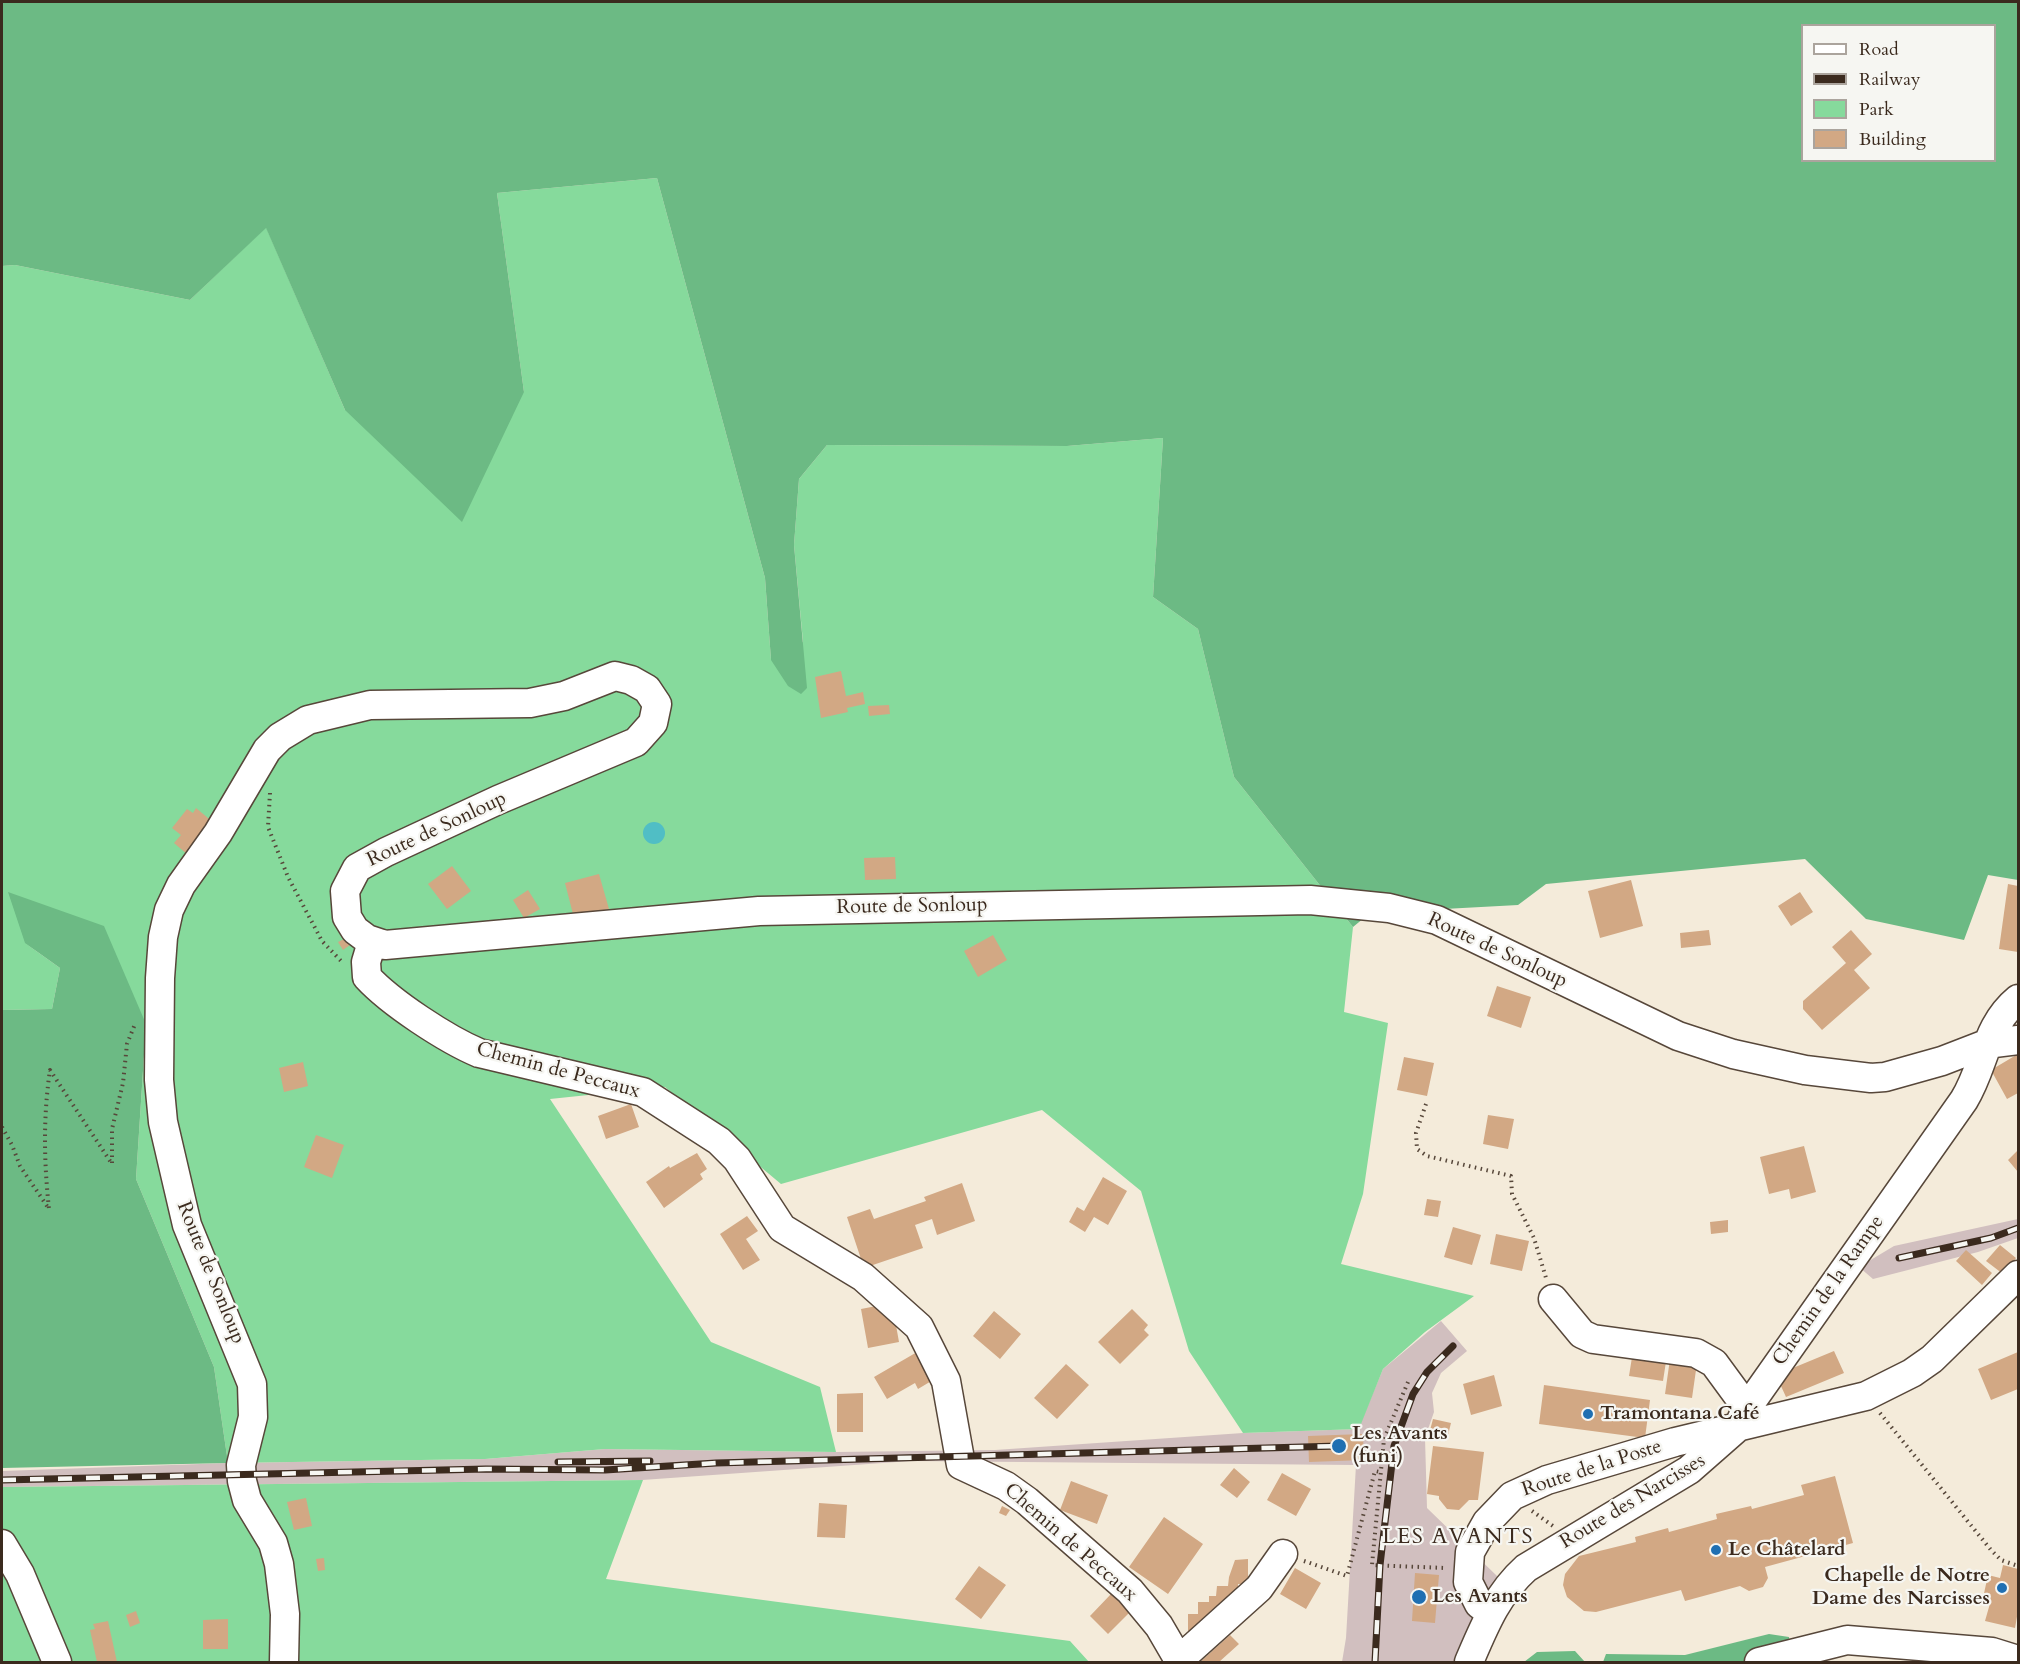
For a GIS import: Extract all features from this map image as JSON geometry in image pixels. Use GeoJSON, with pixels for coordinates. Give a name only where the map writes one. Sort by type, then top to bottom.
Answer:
{"type":"FeatureCollection","features":[{"type":"Feature","properties":{"kind":"street","name":"Route de Sonloup"},"geometry":{"type":"LineString","coordinates":[[284,1662],[285,1614],[279,1564],[273,1543],[248,1500],[242,1482],[241,1465],[253,1417],[252,1384],[187,1225],[163,1122],[159,1080],[160,978],[163,937],[169,910],[181,885],[213,842],[267,750],[280,737],[301,723],[336,711],[370,705],[530,703],[564,696],[615,676],[631,680],[651,692],[657,704],[656,717],[648,731],[636,742],[498,800],[386,852],[357,868],[345,891],[344,910],[355,930],[372,942],[397,945],[759,911],[1310,900],[1389,908],[1437,920],[1678,1036],[1733,1054],[1805,1070],[1871,1078],[1920,1069],[1986,1044],[2019,1040]]}},
{"type":"Feature","properties":{"kind":"street"},"geometry":{"type":"LineString","coordinates":[[367,977],[366,962],[372,942]]}},
{"type":"Feature","properties":{"kind":"street","name":"Chemin de Peccaux"},"geometry":{"type":"LineString","coordinates":[[367,977],[379,990],[463,1046],[478,1053],[643,1092],[719,1141],[742,1166],[782,1228],[863,1277],[919,1327],[946,1381],[961,1465],[999,1482],[1027,1501],[1130,1591],[1159,1626],[1179,1661]]}},
{"type":"Feature","properties":{"kind":"street","name":"Chemin de la Rampe"},"geometry":{"type":"LineString","coordinates":[[1742,1418],[1964,1100],[1982,1067],[1986,1044],[2005,1012],[2019,999]]}},
{"type":"Feature","properties":{"kind":"street"},"geometry":{"type":"LineString","coordinates":[[1552,1299],[1582,1334],[1593,1339],[1696,1353],[1709,1358],[1742,1418],[1866,1396],[1912,1373],[1932,1359],[2019,1275]]}},
{"type":"Feature","properties":{"kind":"street","name":"Route de la Poste"},"geometry":{"type":"LineString","coordinates":[[1467,1569],[1475,1539],[1499,1507],[1527,1487],[1675,1442],[1742,1418]]}},
{"type":"Feature","properties":{"kind":"street","name":"Route des Narcisses"},"geometry":{"type":"LineString","coordinates":[[1469,1662],[1491,1613],[1506,1587],[1520,1573],[1689,1470],[1742,1418]]}},
{"type":"Feature","properties":{"kind":"street"},"geometry":{"type":"LineString","coordinates":[[2,1544],[20,1574],[57,1662]]}},
{"type":"Feature","properties":{"kind":"street"},"geometry":{"type":"LineString","coordinates":[[1179,1661],[1259,1588],[1283,1554]]}},
{"type":"Feature","properties":{"kind":"street"},"geometry":{"type":"LineString","coordinates":[[1467,1569],[1473,1595],[1491,1613]]}},
{"type":"Feature","properties":{"kind":"street"},"geometry":{"type":"LineString","coordinates":[[1759,1662],[1847,1640],[1992,1652],[2019,1660]]}},
{"type":"Feature","properties":{"kind":"path"},"geometry":{"type":"LineString","coordinates":[[270,791],[268,827],[288,877],[322,941],[342,962],[367,977]]}},
{"type":"Feature","properties":{"kind":"path"},"geometry":{"type":"LineString","coordinates":[[2,1127],[20,1166],[49,1209],[44,1162],[44,1109],[50,1070],[112,1164],[112,1130],[123,1083],[126,1044]]}},
{"type":"Feature","properties":{"kind":"path"},"geometry":{"type":"LineString","coordinates":[[1426,1104],[1416,1133],[1417,1149],[1427,1156],[1511,1176],[1512,1194],[1534,1238],[1552,1299]]}},
{"type":"Feature","properties":{"kind":"path"},"geometry":{"type":"LineString","coordinates":[[1408,1382],[1384,1439],[1372,1565],[1467,1569]]}},
{"type":"Feature","properties":{"kind":"path"},"geometry":{"type":"LineString","coordinates":[[1866,1396],[1991,1550],[2001,1560],[2019,1566]]}},
{"type":"Feature","properties":{"kind":"path"},"geometry":{"type":"LineString","coordinates":[[1283,1554],[1347,1576],[1375,1471],[1380,1472]]}},
{"type":"Feature","properties":{"kind":"path"},"geometry":{"type":"LineString","coordinates":[[1512,1496],[1571,1540]]}},
{"type":"Feature","properties":{"kind":"shaded area"},"geometry":{"type":"Polygon","coordinates":[[[2018,1219],[2018,1238],[1978,1252],[1873,1279],[1859,1267],[1894,1246],[2018,1219]]]}},
{"type":"Feature","properties":{"kind":"shaded area"},"geometry":{"type":"Polygon","coordinates":[[[1441,1321],[1467,1351],[1441,1373],[1432,1393],[1434,1412],[1425,1438],[1427,1508],[1497,1576],[1458,1662],[1342,1662],[1346,1638],[1356,1465],[911,1461],[642,1480],[2,1487],[2,1471],[228,1463],[485,1459],[605,1449],[836,1452],[995,1450],[1243,1433],[1358,1429],[1383,1369],[1441,1321]]]}},
{"type":"Feature","properties":{"kind":"green space"},"geometry":{"type":"Polygon","coordinates":[[[2,2],[2018,2],[2018,880],[1988,875],[1964,940],[1866,919],[1805,859],[1546,884],[1518,905],[1370,913],[1353,927],[1234,777],[1198,629],[1153,597],[1163,438],[1067,446],[827,445],[799,479],[794,545],[807,688],[801,694],[788,686],[771,660],[765,578],[657,178],[497,193],[524,392],[462,522],[345,410],[266,228],[190,300],[15,265],[2,266],[2,2]]]}},
{"type":"Feature","properties":{"kind":"green space"},"geometry":{"type":"Polygon","coordinates":[[[657,178],[765,578],[771,660],[803,642],[794,545],[799,479],[827,445],[1067,446],[1163,438],[1153,597],[1198,629],[1234,777],[1353,927],[1344,1012],[1388,1023],[1363,1194],[1341,1264],[1474,1296],[1425,1332],[1383,1369],[1359,1429],[1243,1433],[1189,1351],[1141,1191],[1042,1110],[781,1184],[665,1087],[550,1099],[711,1342],[820,1387],[836,1452],[605,1449],[485,1459],[228,1463],[214,1367],[136,1179],[146,1024],[25,943],[60,968],[52,1009],[2,1010],[2,266],[15,265],[190,300],[266,227],[345,410],[524,392],[497,193],[657,178]]]}},
{"type":"Feature","properties":{"kind":"green space"},"geometry":{"type":"Polygon","coordinates":[[[8,892],[104,926],[146,1024],[136,1179],[214,1367],[228,1463],[2,1468],[2,1010],[52,1009],[60,968],[25,943],[8,892]]]}},
{"type":"Feature","properties":{"kind":"green space"},"geometry":{"type":"Polygon","coordinates":[[[643,1480],[606,1579],[1070,1641],[1089,1662],[2,1662],[2,1487],[643,1480]]]}},
{"type":"Feature","properties":{"kind":"green space"},"geometry":{"type":"Polygon","coordinates":[[[1769,1634],[1789,1637],[1791,1662],[1603,1662],[1606,1654],[1685,1655],[1769,1634]]]}},
{"type":"Feature","properties":{"kind":"green space"},"geometry":{"type":"Polygon","coordinates":[[[1575,1651],[1585,1662],[1524,1662],[1537,1652],[1575,1651]]]}},
{"type":"Feature","properties":{"kind":"water"},"geometry":{"type":"Polygon","coordinates":[[[654,822],[662,825],[665,833],[662,841],[654,844],[646,841],[643,833],[646,825],[654,822]]]}},
{"type":"Feature","properties":{"kind":"building"},"geometry":{"type":"Polygon","coordinates":[[[841,671],[846,696],[863,692],[865,704],[847,708],[848,712],[821,718],[815,677],[841,671]]]}},
{"type":"Feature","properties":{"kind":"building"},"geometry":{"type":"Polygon","coordinates":[[[889,705],[890,714],[869,716],[868,706],[889,705]]]}},
{"type":"Feature","properties":{"kind":"building"},"geometry":{"type":"Polygon","coordinates":[[[196,808],[214,823],[188,855],[174,843],[181,835],[172,828],[187,809],[193,813],[196,808]]]}},
{"type":"Feature","properties":{"kind":"building"},"geometry":{"type":"Polygon","coordinates":[[[895,857],[896,879],[865,880],[864,858],[895,857]]]}},
{"type":"Feature","properties":{"kind":"building"},"geometry":{"type":"Polygon","coordinates":[[[452,866],[471,891],[447,909],[428,884],[452,866]]]}},
{"type":"Feature","properties":{"kind":"building"},"geometry":{"type":"Polygon","coordinates":[[[599,874],[609,909],[574,918],[565,883],[599,874]]]}},
{"type":"Feature","properties":{"kind":"building"},"geometry":{"type":"Polygon","coordinates":[[[1631,880],[1643,926],[1600,938],[1588,891],[1631,880]]]}},
{"type":"Feature","properties":{"kind":"building"},"geometry":{"type":"Polygon","coordinates":[[[2008,884],[2018,886],[2018,952],[1999,949],[2008,884]]]}},
{"type":"Feature","properties":{"kind":"building"},"geometry":{"type":"Polygon","coordinates":[[[528,890],[540,909],[524,918],[513,900],[528,890]]]}},
{"type":"Feature","properties":{"kind":"building"},"geometry":{"type":"Polygon","coordinates":[[[1800,892],[1813,912],[1791,926],[1778,906],[1800,892]]]}},
{"type":"Feature","properties":{"kind":"building"},"geometry":{"type":"Polygon","coordinates":[[[1709,930],[1711,945],[1681,948],[1680,933],[1709,930]]]}},
{"type":"Feature","properties":{"kind":"building"},"geometry":{"type":"Polygon","coordinates":[[[1851,930],[1872,954],[1854,970],[1870,988],[1822,1030],[1803,1009],[1803,1001],[1846,963],[1832,947],[1851,930]]]}},
{"type":"Feature","properties":{"kind":"building"},"geometry":{"type":"Polygon","coordinates":[[[993,935],[1007,960],[978,977],[964,951],[993,935]]]}},
{"type":"Feature","properties":{"kind":"building"},"geometry":{"type":"Polygon","coordinates":[[[346,938],[350,945],[343,950],[338,942],[346,938]]]}},
{"type":"Feature","properties":{"kind":"building"},"geometry":{"type":"Polygon","coordinates":[[[1497,986],[1531,997],[1521,1028],[1487,1016],[1497,986]]]}},
{"type":"Feature","properties":{"kind":"building"},"geometry":{"type":"Polygon","coordinates":[[[2018,1054],[2018,1093],[2007,1099],[1991,1070],[2018,1054]]]}},
{"type":"Feature","properties":{"kind":"building"},"geometry":{"type":"Polygon","coordinates":[[[1404,1057],[1434,1063],[1427,1096],[1397,1090],[1404,1057]]]}},
{"type":"Feature","properties":{"kind":"building"},"geometry":{"type":"Polygon","coordinates":[[[303,1062],[308,1086],[284,1092],[279,1068],[303,1062]]]}},
{"type":"Feature","properties":{"kind":"building"},"geometry":{"type":"Polygon","coordinates":[[[631,1104],[639,1127],[606,1139],[598,1116],[631,1104]]]}},
{"type":"Feature","properties":{"kind":"building"},"geometry":{"type":"Polygon","coordinates":[[[1488,1115],[1514,1119],[1508,1149],[1483,1144],[1488,1115]]]}},
{"type":"Feature","properties":{"kind":"building"},"geometry":{"type":"Polygon","coordinates":[[[316,1135],[344,1145],[332,1178],[304,1167],[316,1135]]]}},
{"type":"Feature","properties":{"kind":"building"},"geometry":{"type":"Polygon","coordinates":[[[1804,1146],[1816,1192],[1791,1199],[1789,1189],[1769,1194],[1760,1157],[1804,1146]]]}},
{"type":"Feature","properties":{"kind":"building"},"geometry":{"type":"Polygon","coordinates":[[[2018,1150],[2018,1172],[2008,1160],[2018,1150]]]}},
{"type":"Feature","properties":{"kind":"building"},"geometry":{"type":"Polygon","coordinates":[[[697,1153],[707,1169],[700,1174],[703,1179],[664,1208],[646,1182],[669,1166],[670,1168],[697,1153]]]}},
{"type":"Feature","properties":{"kind":"building"},"geometry":{"type":"Polygon","coordinates":[[[1103,1177],[1127,1191],[1108,1225],[1094,1217],[1085,1232],[1069,1222],[1077,1207],[1084,1211],[1103,1177]]]}},
{"type":"Feature","properties":{"kind":"building"},"geometry":{"type":"Polygon","coordinates":[[[962,1183],[975,1221],[937,1235],[932,1219],[915,1225],[923,1248],[864,1268],[847,1217],[870,1209],[874,1219],[926,1201],[924,1197],[962,1183]]]}},
{"type":"Feature","properties":{"kind":"building"},"geometry":{"type":"Polygon","coordinates":[[[1427,1199],[1441,1201],[1438,1217],[1424,1215],[1427,1199]]]}},
{"type":"Feature","properties":{"kind":"building"},"geometry":{"type":"Polygon","coordinates":[[[747,1216],[758,1231],[746,1239],[760,1260],[743,1270],[720,1234],[747,1216]]]}},
{"type":"Feature","properties":{"kind":"building"},"geometry":{"type":"Polygon","coordinates":[[[1728,1220],[1728,1232],[1711,1234],[1710,1222],[1728,1220]]]}},
{"type":"Feature","properties":{"kind":"building"},"geometry":{"type":"Polygon","coordinates":[[[1453,1227],[1481,1235],[1472,1265],[1444,1257],[1453,1227]]]}},
{"type":"Feature","properties":{"kind":"building"},"geometry":{"type":"Polygon","coordinates":[[[1496,1234],[1529,1241],[1522,1271],[1490,1264],[1496,1234]]]}},
{"type":"Feature","properties":{"kind":"building"},"geometry":{"type":"Polygon","coordinates":[[[2000,1245],[2016,1258],[2003,1274],[1986,1261],[2000,1245]]]}},
{"type":"Feature","properties":{"kind":"building"},"geometry":{"type":"Polygon","coordinates":[[[1966,1250],[1992,1273],[1982,1285],[1956,1261],[1966,1250]]]}},
{"type":"Feature","properties":{"kind":"building"},"geometry":{"type":"Polygon","coordinates":[[[892,1303],[899,1342],[868,1348],[861,1309],[892,1303]]]}},
{"type":"Feature","properties":{"kind":"building"},"geometry":{"type":"Polygon","coordinates":[[[1132,1309],[1148,1325],[1144,1330],[1149,1335],[1120,1364],[1098,1342],[1132,1309]]]}},
{"type":"Feature","properties":{"kind":"building"},"geometry":{"type":"Polygon","coordinates":[[[994,1311],[1021,1334],[1000,1359],[973,1336],[994,1311]]]}},
{"type":"Feature","properties":{"kind":"building"},"geometry":{"type":"Polygon","coordinates":[[[924,1348],[938,1377],[918,1389],[915,1383],[887,1399],[874,1377],[924,1348]]]}},
{"type":"Feature","properties":{"kind":"building"},"geometry":{"type":"Polygon","coordinates":[[[1633,1351],[1667,1355],[1663,1381],[1629,1376],[1633,1351]]]}},
{"type":"Feature","properties":{"kind":"building"},"geometry":{"type":"Polygon","coordinates":[[[1834,1351],[1844,1373],[1786,1397],[1776,1375],[1834,1351]]]}},
{"type":"Feature","properties":{"kind":"building"},"geometry":{"type":"Polygon","coordinates":[[[2018,1352],[2018,1389],[1991,1400],[1978,1369],[2018,1352]]]}},
{"type":"Feature","properties":{"kind":"building"},"geometry":{"type":"Polygon","coordinates":[[[1670,1359],[1697,1363],[1692,1398],[1665,1394],[1670,1359]]]}},
{"type":"Feature","properties":{"kind":"building"},"geometry":{"type":"Polygon","coordinates":[[[1066,1364],[1089,1385],[1057,1419],[1034,1398],[1066,1364]]]}},
{"type":"Feature","properties":{"kind":"building"},"geometry":{"type":"Polygon","coordinates":[[[1494,1375],[1502,1406],[1471,1415],[1463,1384],[1494,1375]]]}},
{"type":"Feature","properties":{"kind":"building"},"geometry":{"type":"Polygon","coordinates":[[[1544,1385],[1650,1400],[1645,1438],[1539,1424],[1544,1385]]]}},
{"type":"Feature","properties":{"kind":"building"},"geometry":{"type":"Polygon","coordinates":[[[863,1393],[863,1432],[837,1432],[837,1394],[863,1393]]]}},
{"type":"Feature","properties":{"kind":"building"},"geometry":{"type":"Polygon","coordinates":[[[1433,1419],[1451,1423],[1447,1439],[1429,1434],[1433,1419]]]}},
{"type":"Feature","properties":{"kind":"building"},"geometry":{"type":"Polygon","coordinates":[[[1363,1434],[1364,1460],[1309,1462],[1308,1436],[1363,1434]]]}},
{"type":"Feature","properties":{"kind":"building"},"geometry":{"type":"Polygon","coordinates":[[[1433,1446],[1484,1452],[1478,1500],[1469,1500],[1459,1510],[1447,1509],[1439,1496],[1427,1494],[1433,1446]]]}},
{"type":"Feature","properties":{"kind":"building"},"geometry":{"type":"Polygon","coordinates":[[[1234,1468],[1250,1482],[1237,1498],[1220,1485],[1234,1468]]]}},
{"type":"Feature","properties":{"kind":"building"},"geometry":{"type":"Polygon","coordinates":[[[1282,1473],[1311,1489],[1296,1516],[1267,1500],[1282,1473]]]}},
{"type":"Feature","properties":{"kind":"building","name":"Le Châtelard"},"geometry":{"type":"Polygon","coordinates":[[[1835,1476],[1853,1543],[1765,1567],[1768,1578],[1763,1587],[1749,1591],[1740,1586],[1685,1601],[1681,1590],[1596,1612],[1584,1611],[1567,1597],[1563,1585],[1565,1574],[1579,1556],[1636,1542],[1635,1537],[1668,1528],[1669,1532],[1717,1519],[1716,1514],[1751,1506],[1752,1509],[1804,1495],[1801,1485],[1835,1476]]]}},
{"type":"Feature","properties":{"kind":"building"},"geometry":{"type":"Polygon","coordinates":[[[1071,1481],[1108,1495],[1097,1524],[1060,1510],[1071,1481]]]}},
{"type":"Feature","properties":{"kind":"building"},"geometry":{"type":"Polygon","coordinates":[[[306,1498],[312,1526],[294,1530],[287,1502],[306,1498]]]}},
{"type":"Feature","properties":{"kind":"building"},"geometry":{"type":"Polygon","coordinates":[[[819,1503],[847,1505],[845,1538],[817,1537],[819,1503]]]}},
{"type":"Feature","properties":{"kind":"building"},"geometry":{"type":"Polygon","coordinates":[[[1002,1506],[1010,1510],[1006,1516],[999,1513],[1002,1506]]]}},
{"type":"Feature","properties":{"kind":"building"},"geometry":{"type":"Polygon","coordinates":[[[1164,1517],[1203,1544],[1168,1594],[1129,1567],[1164,1517]]]}},
{"type":"Feature","properties":{"kind":"building"},"geometry":{"type":"Polygon","coordinates":[[[324,1558],[325,1570],[318,1571],[316,1559],[324,1558]]]}},
{"type":"Feature","properties":{"kind":"building"},"geometry":{"type":"Polygon","coordinates":[[[1248,1559],[1248,1584],[1238,1584],[1238,1595],[1228,1595],[1228,1606],[1188,1635],[1188,1614],[1198,1614],[1198,1602],[1209,1602],[1209,1596],[1216,1596],[1217,1586],[1228,1586],[1235,1560],[1248,1559]]]}},
{"type":"Feature","properties":{"kind":"building","name":"Chapelle de Notre Dame des Narcisses"},"geometry":{"type":"Polygon","coordinates":[[[2003,1565],[2018,1569],[2018,1611],[2015,1628],[1985,1621],[1991,1600],[1983,1598],[1988,1575],[2000,1578],[2003,1565]]]}},
{"type":"Feature","properties":{"kind":"building"},"geometry":{"type":"Polygon","coordinates":[[[979,1566],[1006,1585],[981,1619],[955,1599],[979,1566]]]}},
{"type":"Feature","properties":{"kind":"building"},"geometry":{"type":"Polygon","coordinates":[[[1295,1568],[1321,1583],[1306,1609],[1280,1594],[1295,1568]]]}},
{"type":"Feature","properties":{"kind":"building"},"geometry":{"type":"Polygon","coordinates":[[[1415,1573],[1439,1575],[1435,1623],[1412,1621],[1415,1573]]]}},
{"type":"Feature","properties":{"kind":"building"},"geometry":{"type":"Polygon","coordinates":[[[1111,1594],[1130,1612],[1108,1634],[1090,1616],[1111,1594]]]}},
{"type":"Feature","properties":{"kind":"building"},"geometry":{"type":"Polygon","coordinates":[[[136,1611],[140,1623],[130,1627],[126,1615],[136,1611]]]}},
{"type":"Feature","properties":{"kind":"building"},"geometry":{"type":"Polygon","coordinates":[[[228,1619],[228,1649],[203,1649],[203,1620],[228,1619]]]}},
{"type":"Feature","properties":{"kind":"building"},"geometry":{"type":"Polygon","coordinates":[[[108,1621],[117,1662],[97,1662],[90,1630],[95,1629],[93,1624],[108,1621]]]}},
{"type":"Feature","properties":{"kind":"building"},"geometry":{"type":"Polygon","coordinates":[[[1230,1635],[1239,1644],[1219,1662],[1200,1662],[1230,1635]]]}},
{"type":"Feature","properties":{"kind":"railway"},"geometry":{"type":"LineString","coordinates":[[1899,1258],[1991,1238],[2018,1228]]}},
{"type":"Feature","properties":{"kind":"railway"},"geometry":{"type":"LineString","coordinates":[[1375,1662],[1380,1565],[1394,1446],[1413,1394],[1427,1372],[1453,1346]]}},
{"type":"Feature","properties":{"kind":"railway"},"geometry":{"type":"LineString","coordinates":[[2,1480],[486,1469],[605,1470],[716,1463],[1339,1446]]}},
{"type":"Feature","properties":{"kind":"railway"},"geometry":{"type":"LineString","coordinates":[[558,1462],[650,1461]]}},
{"type":"Feature","properties":{"kind":"place","name":"Tramontana Café"},"geometry":{"type":"Point","coordinates":[1588,1414]}},
{"type":"Feature","properties":{"kind":"place","name":"Les Avants (funi)"},"geometry":{"type":"Point","coordinates":[1339,1446]}},
{"type":"Feature","properties":{"kind":"place","name":"Le Châtelard"},"geometry":{"type":"Point","coordinates":[1716,1550]}},
{"type":"Feature","properties":{"kind":"place","name":"Chapelle de Notre Dame des Narcisses"},"geometry":{"type":"Point","coordinates":[2002,1588]}},
{"type":"Feature","properties":{"kind":"place","name":"Les Avants"},"geometry":{"type":"Point","coordinates":[1419,1597]}},
{"type":"Feature","properties":{"kind":"district","name":"LES AVANTS"},"geometry":{"type":"Point","coordinates":[1458,1538]}}]}
